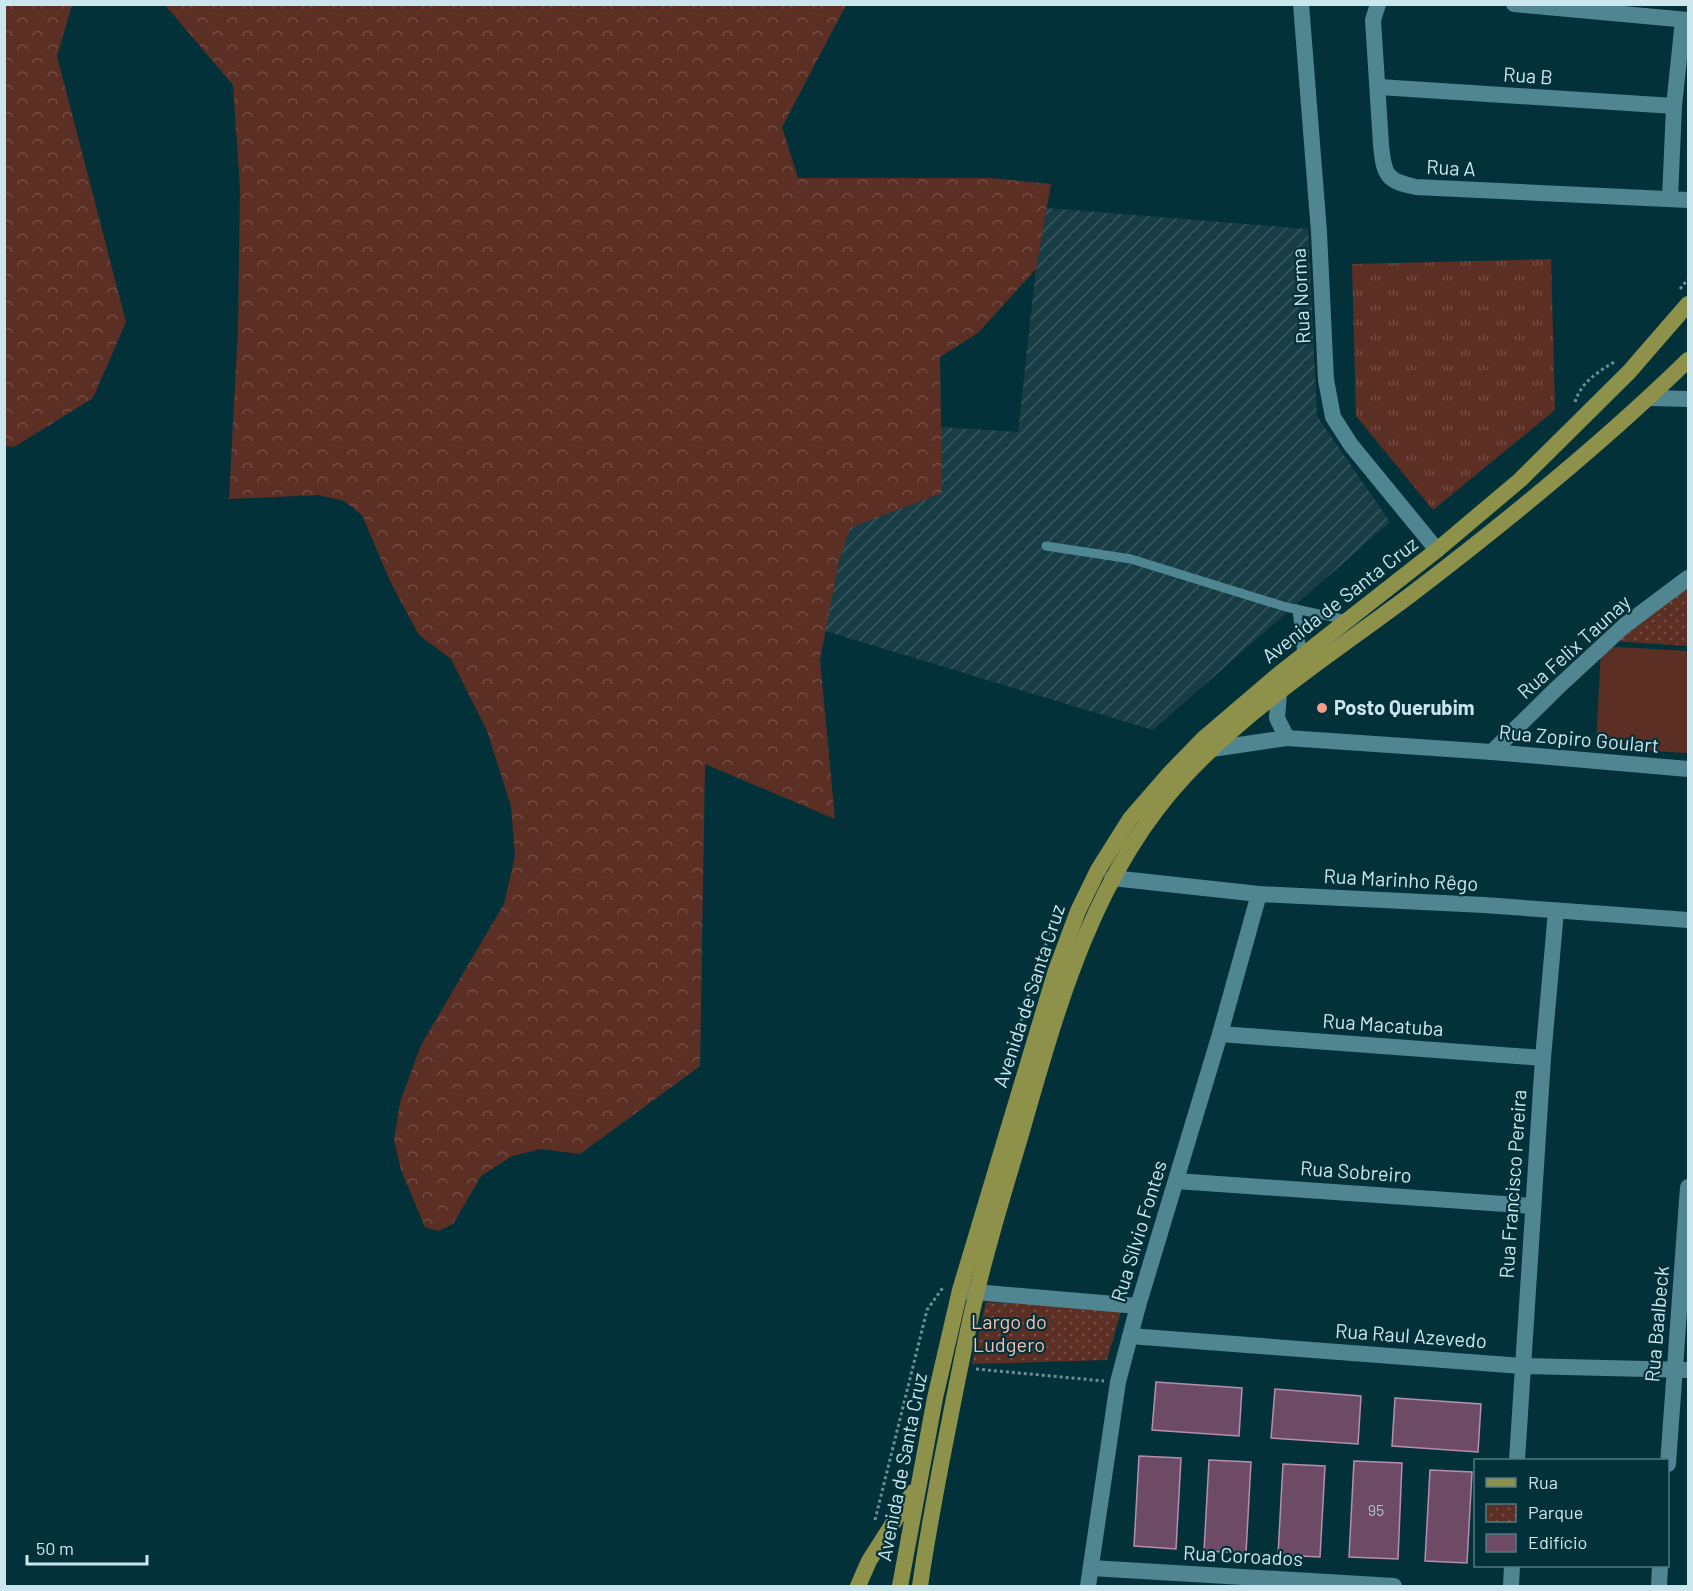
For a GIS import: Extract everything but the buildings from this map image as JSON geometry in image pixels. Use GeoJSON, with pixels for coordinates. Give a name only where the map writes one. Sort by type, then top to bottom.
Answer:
{"type":"FeatureCollection","features":[{"type":"Feature","properties":{"kind":"main road","name":"Avenida de Santa Cruz"},"geometry":{"type":"LineString","coordinates":[[920,1587],[959,1368],[968,1292],[1056,970],[1078,911],[1098,870],[1130,819],[1203,738],[1302,655],[1437,550],[1520,480],[1629,372],[1689,304]]}},
{"type":"Feature","properties":{"kind":"main road","name":"Avenida de Santa Cruz"},"geometry":{"type":"LineString","coordinates":[[900,1587],[935,1398],[968,1292],[1021,1134],[1071,973],[1094,913],[1112,878],[1146,825],[1181,780],[1212,749],[1279,693],[1451,564],[1530,501],[1650,398],[1689,360]]}},
{"type":"Feature","properties":{"kind":"main road"},"geometry":{"type":"LineString","coordinates":[[858,1587],[869,1561],[911,1496],[922,1469]]}},
{"type":"Feature","properties":{"kind":"street","name":"Rua Norma"},"geometry":{"type":"LineString","coordinates":[[1301,4],[1318,220],[1326,380],[1333,417],[1351,445],[1437,550]]}},
{"type":"Feature","properties":{"kind":"street","name":"Rua A"},"geometry":{"type":"LineString","coordinates":[[1378,4],[1373,20],[1383,165],[1389,177],[1397,182],[1416,187],[1689,200]]}},
{"type":"Feature","properties":{"kind":"street"},"geometry":{"type":"LineString","coordinates":[[1514,4],[1686,20],[1674,106],[1670,199]]}},
{"type":"Feature","properties":{"kind":"street","name":"Rua B"},"geometry":{"type":"LineString","coordinates":[[1379,87],[1674,106]]}},
{"type":"Feature","properties":{"kind":"street"},"geometry":{"type":"LineString","coordinates":[[1650,398],[1689,399]]}},
{"type":"Feature","properties":{"kind":"street","name":"Rua Felix Taunay"},"geometry":{"type":"LineString","coordinates":[[1492,752],[1624,626],[1689,578]]}},
{"type":"Feature","properties":{"kind":"street"},"geometry":{"type":"LineString","coordinates":[[1279,693],[1277,718],[1287,738]]}},
{"type":"Feature","properties":{"kind":"street","name":"Rua Zopiro Goulart"},"geometry":{"type":"LineString","coordinates":[[1212,749],[1287,738],[1492,752],[1689,769]]}},
{"type":"Feature","properties":{"kind":"street","name":"Rua Marinho Rêgo"},"geometry":{"type":"LineString","coordinates":[[1112,878],[1259,894],[1556,910],[1689,920]]}},
{"type":"Feature","properties":{"kind":"street","name":"Rua Sílvio Fontes"},"geometry":{"type":"LineString","coordinates":[[1088,1587],[1118,1382],[1138,1306],[1220,1034],[1259,894]]}},
{"type":"Feature","properties":{"kind":"street","name":"Rua Francisco Pereira"},"geometry":{"type":"LineString","coordinates":[[1517,1459],[1543,1058],[1556,910]]}},
{"type":"Feature","properties":{"kind":"street","name":"Rua Macatuba"},"geometry":{"type":"LineString","coordinates":[[1220,1034],[1543,1058]]}},
{"type":"Feature","properties":{"kind":"street","name":"Rua Sobreiro"},"geometry":{"type":"LineString","coordinates":[[1176,1181],[1533,1206]]}},
{"type":"Feature","properties":{"kind":"street","name":"Rua Baalbeck"},"geometry":{"type":"LineString","coordinates":[[1669,1459],[1681,1369],[1689,1187]]}},
{"type":"Feature","properties":{"kind":"street"},"geometry":{"type":"LineString","coordinates":[[968,1292],[1138,1306]]}},
{"type":"Feature","properties":{"kind":"street","name":"Rua Raul Azevedo"},"geometry":{"type":"LineString","coordinates":[[1130,1336],[1522,1366],[1681,1369]]}},
{"type":"Feature","properties":{"kind":"street"},"geometry":{"type":"LineString","coordinates":[[1511,1587],[1512,1567]]}},
{"type":"Feature","properties":{"kind":"street"},"geometry":{"type":"LineString","coordinates":[[1659,1587],[1660,1567]]}},
{"type":"Feature","properties":{"kind":"street","name":"Rua Coroados"},"geometry":{"type":"LineString","coordinates":[[1090,1568],[1394,1587]]}},
{"type":"Feature","properties":{"kind":"lane"},"geometry":{"type":"LineString","coordinates":[[1046,546],[1131,559],[1297,609],[1347,620]]}},
{"type":"Feature","properties":{"kind":"lane"},"geometry":{"type":"LineString","coordinates":[[1297,609],[1302,655]]}},
{"type":"Feature","properties":{"kind":"path"},"geometry":{"type":"LineString","coordinates":[[959,1368],[1118,1382]]}},
{"type":"Feature","properties":{"kind":"shaded area"},"geometry":{"type":"Polygon","coordinates":[[[1047,208],[1308,229],[1317,416],[1390,522],[1153,730],[825,631],[839,561],[850,528],[942,493],[941,427],[1018,432],[1036,269],[1047,208]]]}},
{"type":"Feature","properties":{"kind":"green space"},"geometry":{"type":"Polygon","coordinates":[[[5,4],[72,5],[57,56],[126,322],[93,398],[14,447],[4,446],[5,4]]]}},
{"type":"Feature","properties":{"kind":"green space"},"geometry":{"type":"Polygon","coordinates":[[[165,5],[846,5],[782,127],[798,178],[990,178],[1051,184],[1036,269],[978,333],[940,357],[942,493],[850,528],[839,561],[820,660],[835,819],[705,764],[700,1066],[580,1154],[541,1149],[512,1156],[481,1176],[453,1224],[438,1231],[425,1227],[401,1170],[394,1140],[400,1102],[421,1045],[504,904],[515,856],[511,806],[487,731],[451,659],[419,635],[391,583],[362,515],[344,501],[319,495],[229,499],[238,328],[240,188],[233,85],[165,5]]]}},
{"type":"Feature","properties":{"kind":"green space"},"geometry":{"type":"Polygon","coordinates":[[[1551,259],[1555,410],[1433,510],[1356,416],[1352,264],[1551,259]]]}},
{"type":"Feature","properties":{"kind":"green space"},"geometry":{"type":"Polygon","coordinates":[[[1688,582],[1688,646],[1612,641],[1688,582]]]}},
{"type":"Feature","properties":{"kind":"green space"},"geometry":{"type":"Polygon","coordinates":[[[1601,646],[1688,651],[1688,753],[1596,748],[1601,646]]]}},
{"type":"Feature","properties":{"kind":"green space","name":"Largo do Ludgero"},"geometry":{"type":"Polygon","coordinates":[[[986,1302],[1122,1308],[1107,1360],[972,1364],[986,1302]]]}},
{"type":"Feature","properties":{"kind":"place","name":"Posto Querubim"},"geometry":{"type":"Point","coordinates":[1322,708]}}]}
